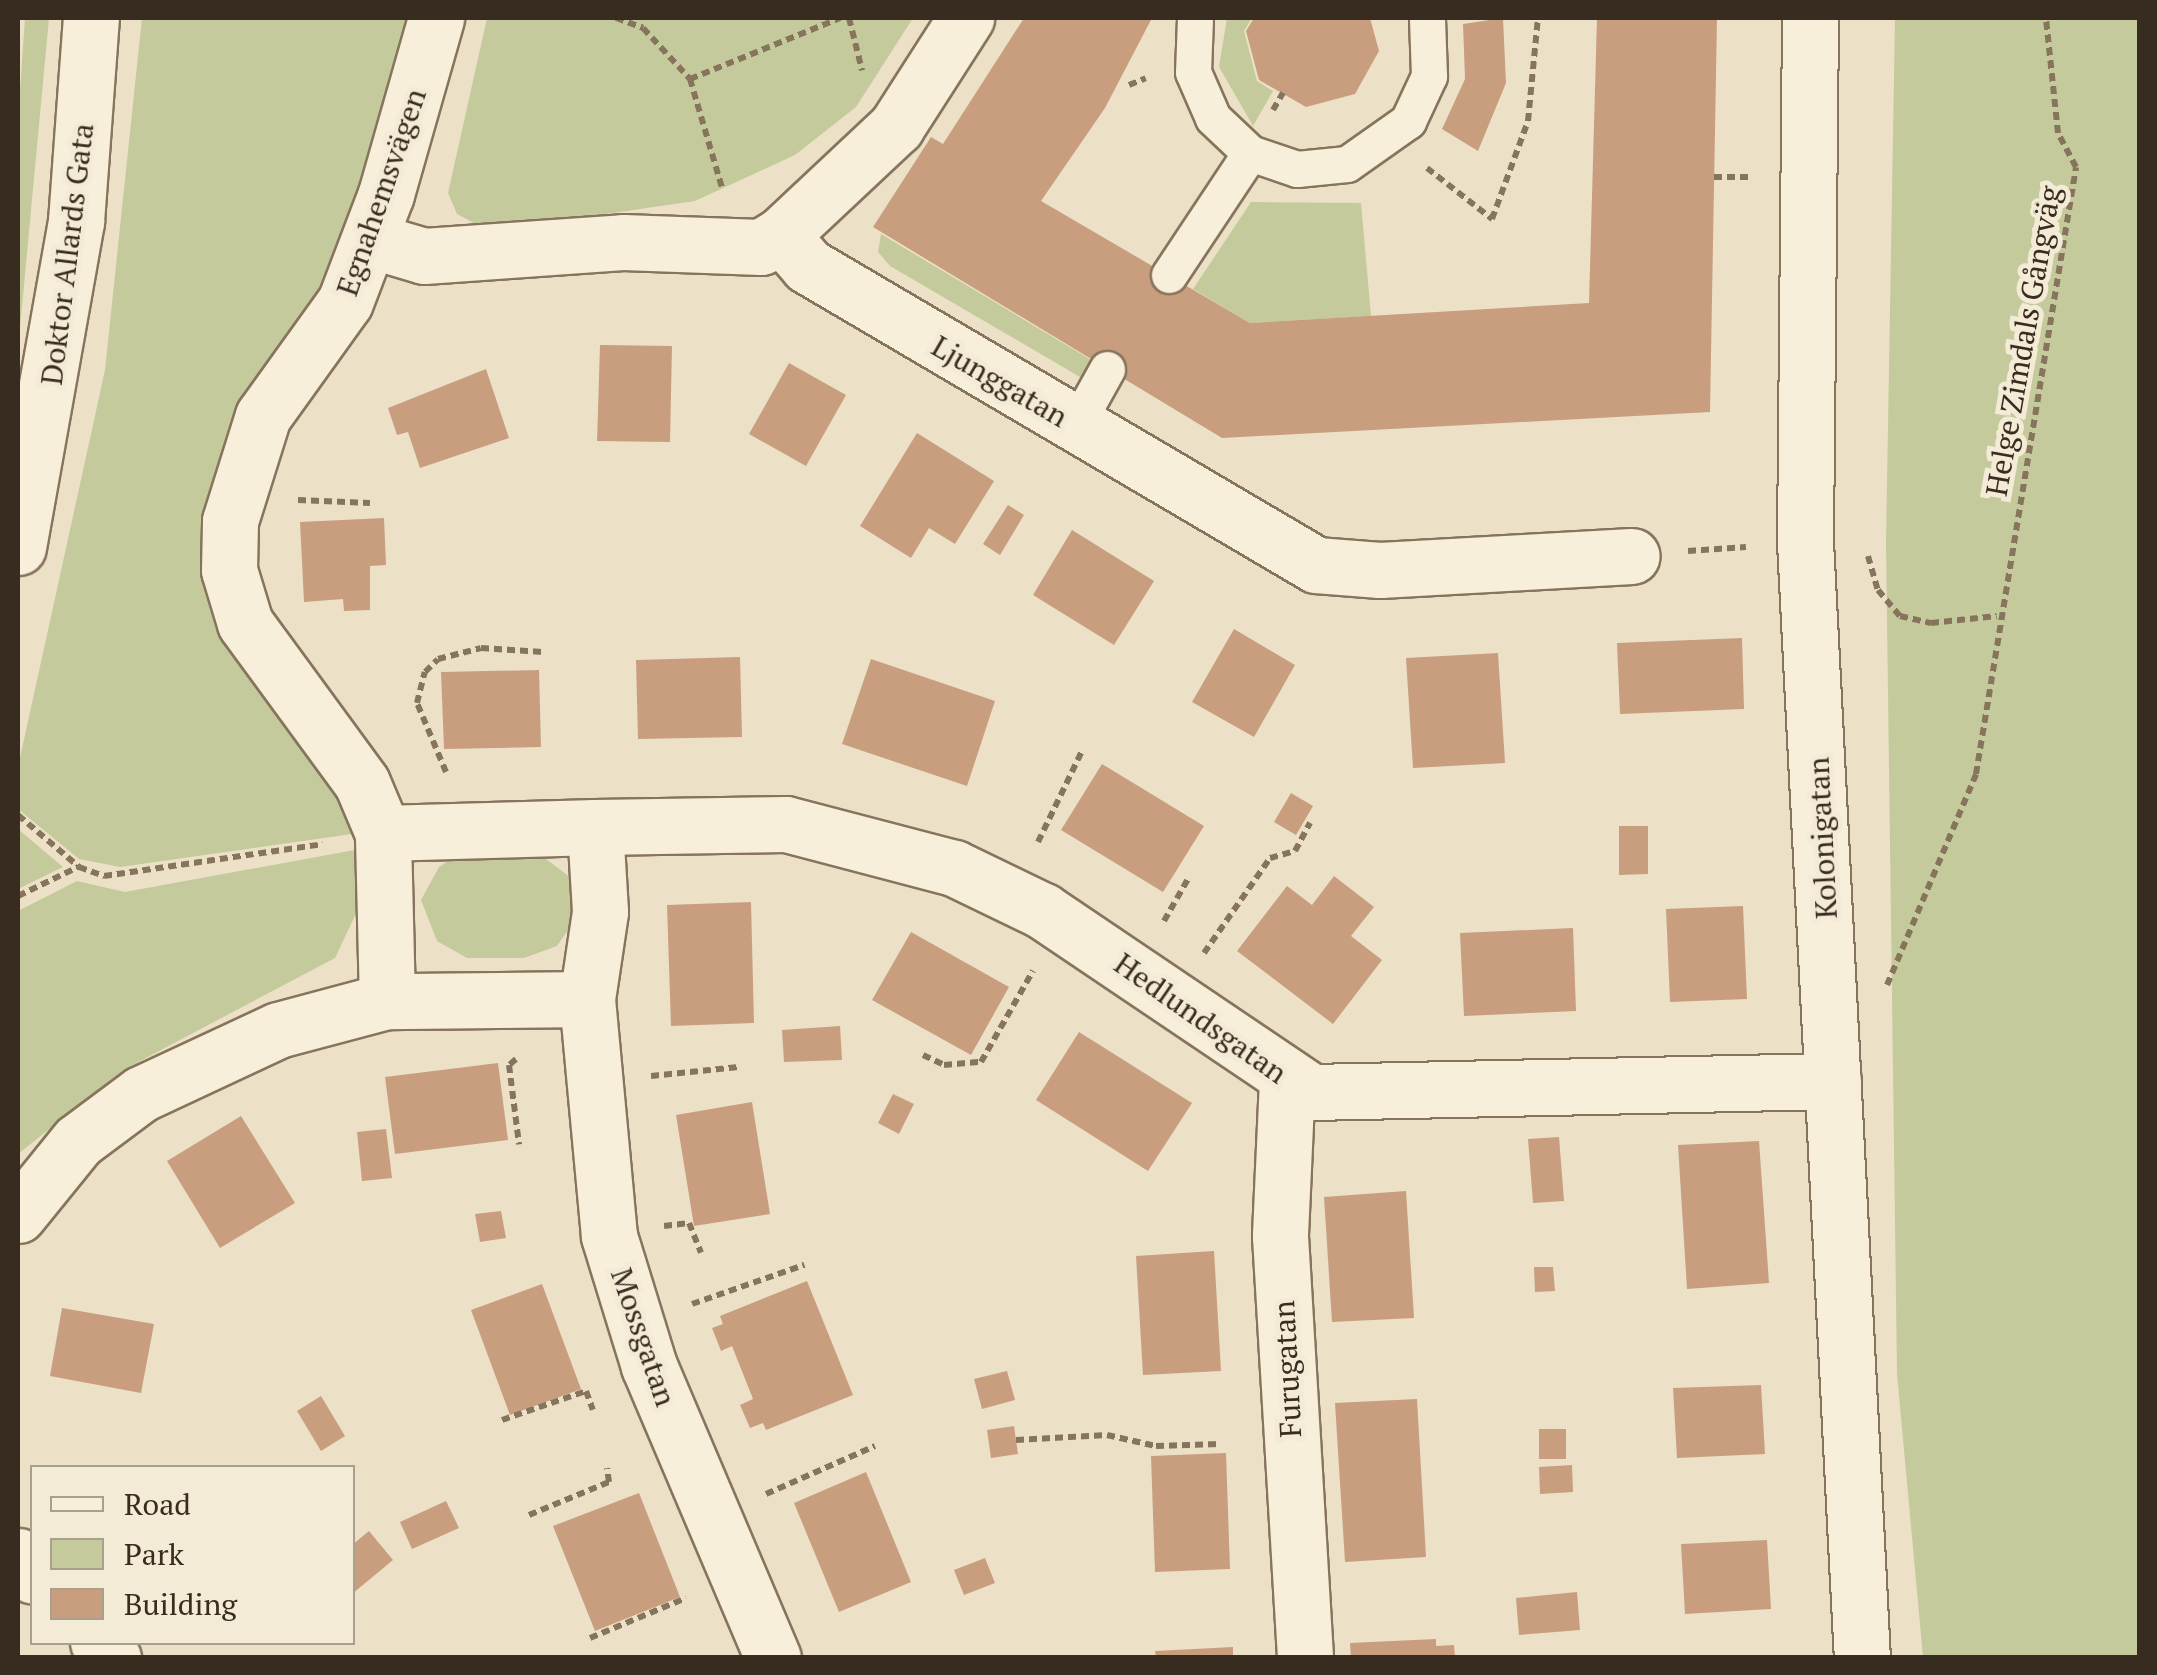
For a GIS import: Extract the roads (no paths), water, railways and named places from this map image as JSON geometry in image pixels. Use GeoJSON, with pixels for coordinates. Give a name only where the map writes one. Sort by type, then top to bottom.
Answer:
{"type":"FeatureCollection","features":[{"type":"Feature","properties":{"kind":"street","name":"Doktor Allards Gata"},"geometry":{"type":"LineString","coordinates":[[18,547],[65,300],[91,18]]}},
{"type":"Feature","properties":{"kind":"street","name":"Egnahemsvägen"},"geometry":{"type":"LineString","coordinates":[[384,833],[362,783],[264,658],[230,570],[230,521],[262,416],[345,302],[370,240],[436,18]]}},
{"type":"Feature","properties":{"kind":"street"},"geometry":{"type":"LineString","coordinates":[[370,240],[424,256],[622,242],[761,247],[780,235],[896,127],[966,18]]}},
{"type":"Feature","properties":{"kind":"street","name":"Kolonigatan"},"geometry":{"type":"LineString","coordinates":[[1810,18],[1805,542],[1862,1658]]}},
{"type":"Feature","properties":{"kind":"street","name":"Ljunggatan"},"geometry":{"type":"LineString","coordinates":[[780,235],[808,266],[1316,565],[1380,570],[1650,555]]}},
{"type":"Feature","properties":{"kind":"street","name":"Mossgatan"},"geometry":{"type":"LineString","coordinates":[[596,827],[600,912],[587,999],[609,1236],[649,1366],[773,1658]]}},
{"type":"Feature","properties":{"kind":"street","name":"Hedlundsgatan"},"geometry":{"type":"LineString","coordinates":[[384,833],[804,827],[897,849],[1012,895],[1176,998],[1287,1080],[1332,1096],[1833,1081]]}},
{"type":"Feature","properties":{"kind":"street"},"geometry":{"type":"LineString","coordinates":[[384,833],[387,1001]]}},
{"type":"Feature","properties":{"kind":"street"},"geometry":{"type":"LineString","coordinates":[[18,1214],[78,1141],[141,1094],[278,1030],[387,1001],[587,999]]}},
{"type":"Feature","properties":{"kind":"street","name":"Furugatan"},"geometry":{"type":"LineString","coordinates":[[1287,1080],[1280,1236],[1305,1658]]}},
{"type":"Feature","properties":{"kind":"lane"},"geometry":{"type":"LineString","coordinates":[[1196,18],[1191,46],[1200,96],[1250,152],[1322,168],[1391,140],[1429,76],[1427,18]]}},
{"type":"Feature","properties":{"kind":"lane"},"geometry":{"type":"LineString","coordinates":[[1169,275],[1250,152]]}},
{"type":"Feature","properties":{"kind":"lane"},"geometry":{"type":"LineString","coordinates":[[1076,425],[1107,370]]}}]}
